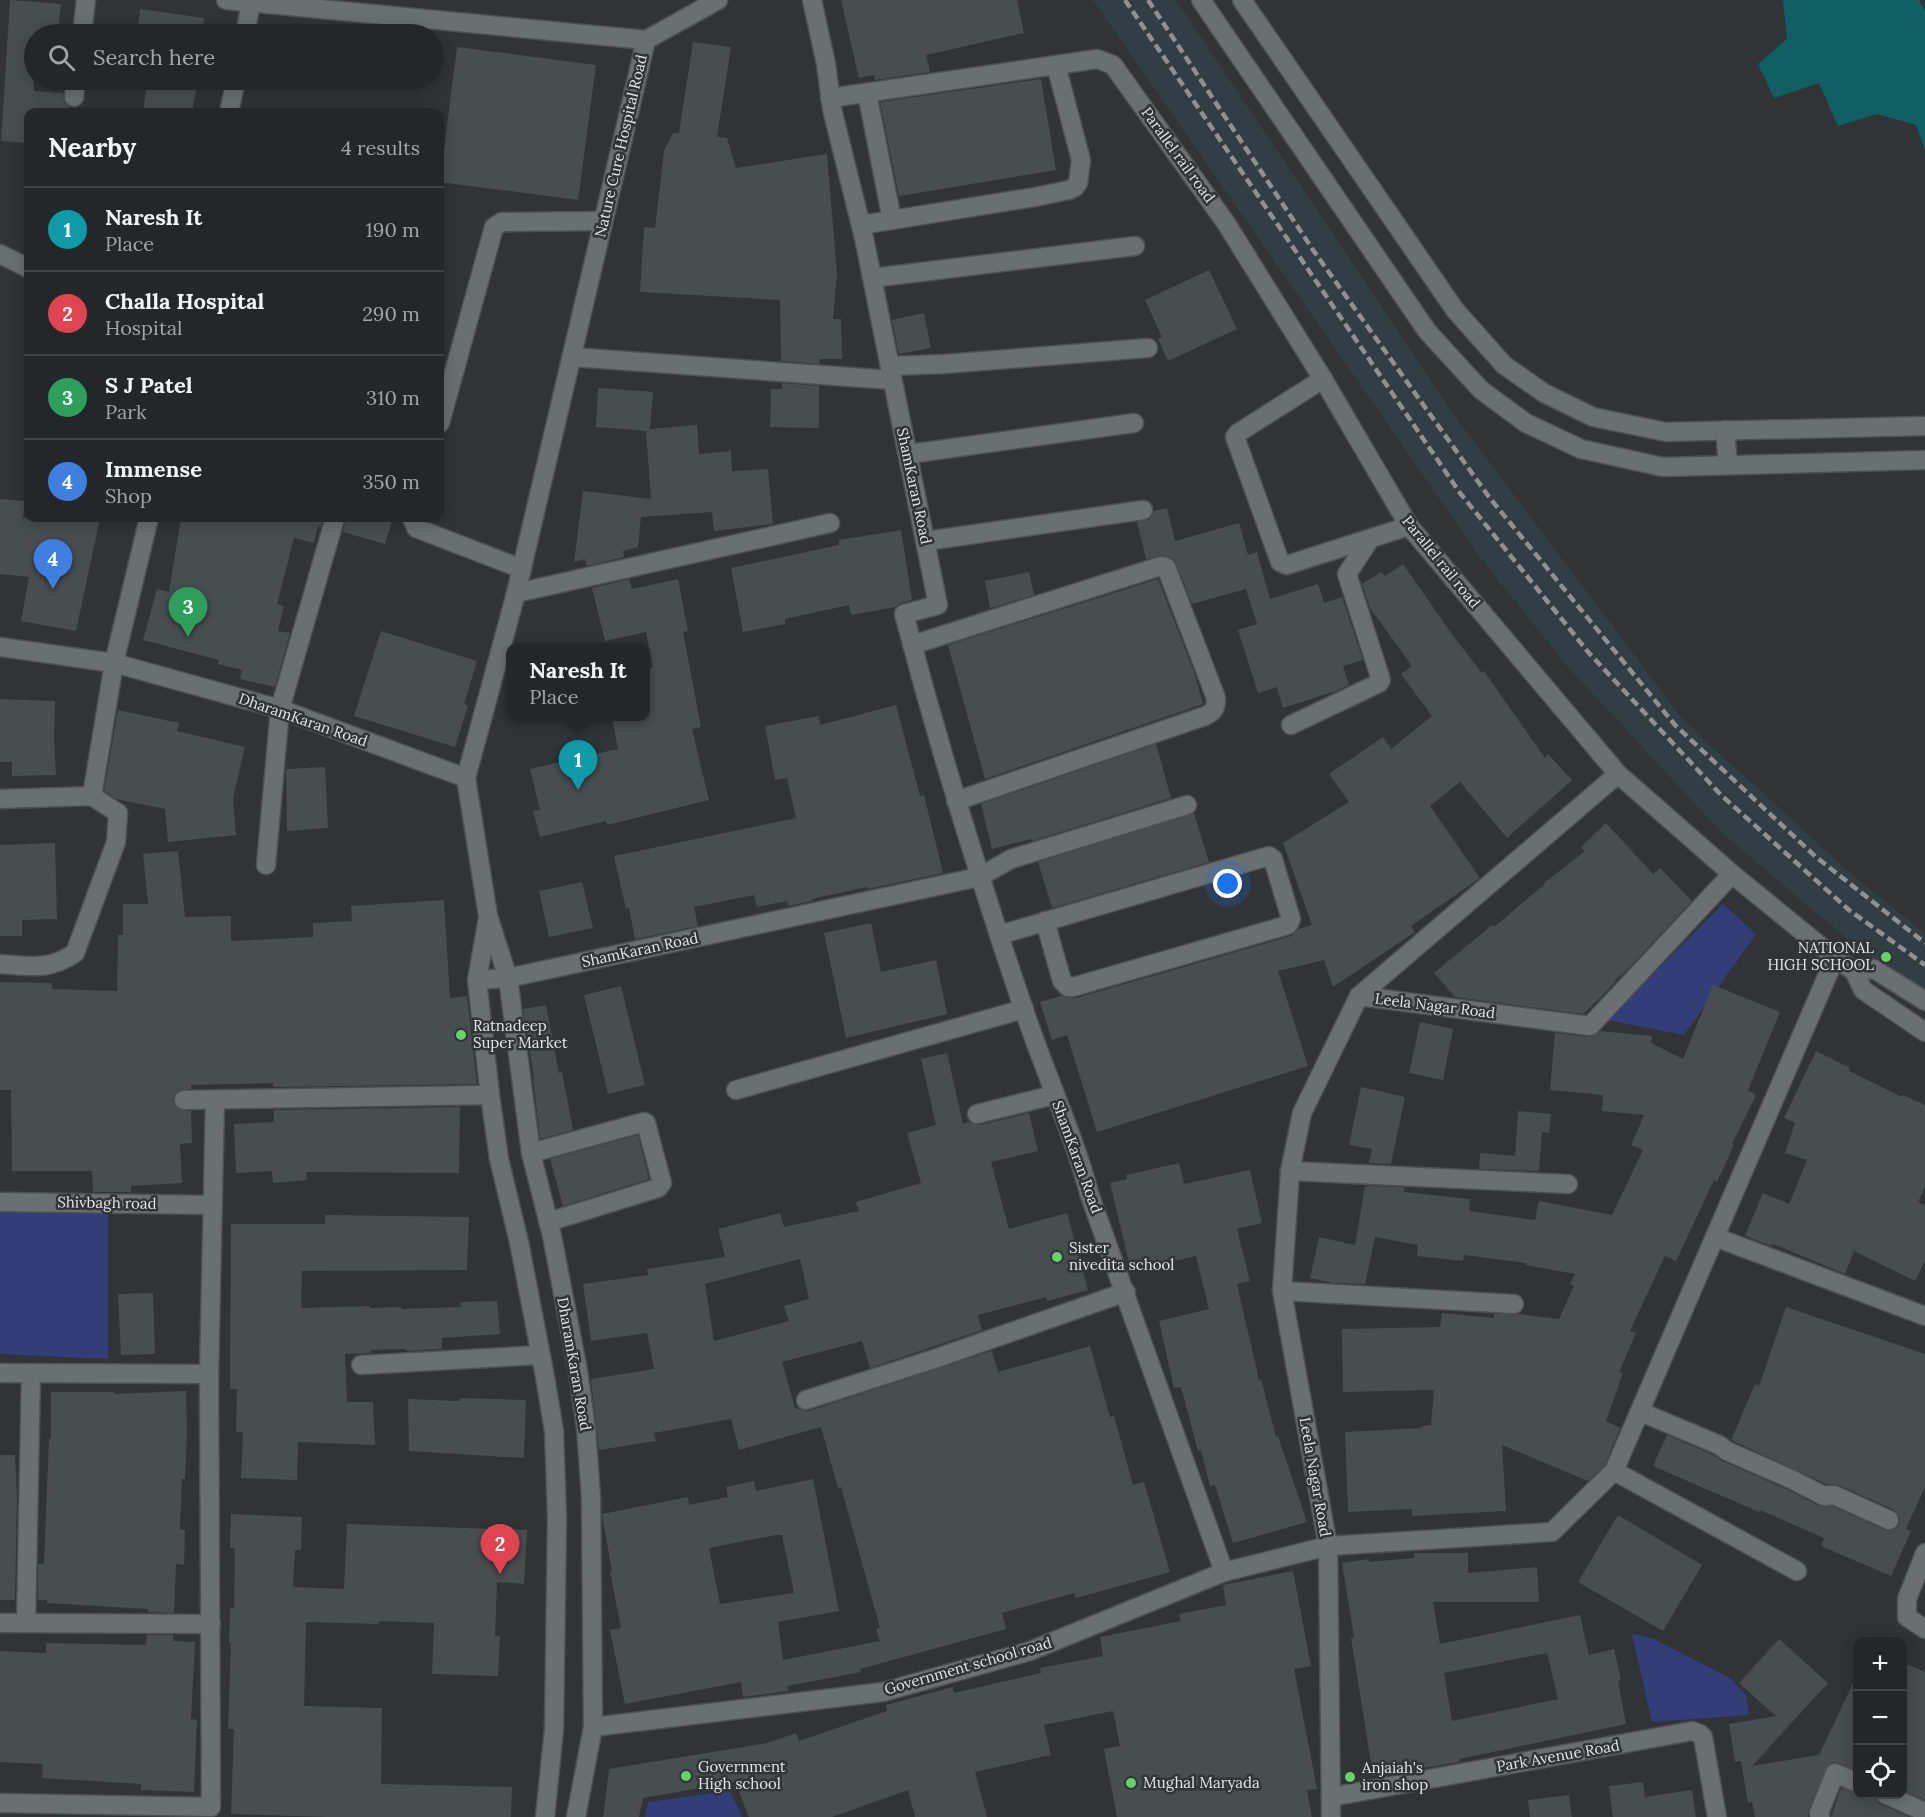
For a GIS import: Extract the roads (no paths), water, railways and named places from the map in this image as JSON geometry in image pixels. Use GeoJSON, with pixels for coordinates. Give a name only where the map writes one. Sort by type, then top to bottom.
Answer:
{"type":"FeatureCollection","features":[{"type":"Feature","properties":{"kind":"street"},"geometry":{"type":"LineString","coordinates":[[83,24],[86,0]]}},
{"type":"Feature","properties":{"kind":"street","name":"Nature Cure Hospital Road"},"geometry":{"type":"LineString","coordinates":[[226,0],[646,40],[522,569],[466,778]]}},
{"type":"Feature","properties":{"kind":"street"},"geometry":{"type":"LineString","coordinates":[[646,40],[718,0]]}},
{"type":"Feature","properties":{"kind":"street","name":"ShamKaran Road"},"geometry":{"type":"LineString","coordinates":[[812,0],[826,64],[830,99],[861,225],[938,605],[904,614],[912,645],[979,878],[1054,1095],[1081,1160],[1090,1196],[1224,1572]]}},
{"type":"Feature","properties":{"kind":"street"},"geometry":{"type":"LineString","coordinates":[[1201,0],[1427,331],[1481,390],[1526,423],[1581,449],[1663,467],[1925,460]]}},
{"type":"Feature","properties":{"kind":"street"},"geometry":{"type":"LineString","coordinates":[[1242,0],[1455,310],[1504,365],[1544,393],[1593,417],[1666,432],[1925,426]]}},
{"type":"Feature","properties":{"kind":"street"},"geometry":{"type":"LineString","coordinates":[[247,24],[251,3]]}},
{"type":"Feature","properties":{"kind":"street","name":"Parallel rail road"},"geometry":{"type":"LineString","coordinates":[[830,99],[1097,59],[1113,65],[1227,223],[1323,379],[1409,526],[1618,774],[1732,874],[1854,971],[1863,990],[1925,1032]]}},
{"type":"Feature","properties":{"kind":"street"},"geometry":{"type":"LineString","coordinates":[[861,225],[1035,197],[1075,187],[1078,183],[1082,160],[1056,65]]}},
{"type":"Feature","properties":{"kind":"street"},"geometry":{"type":"LineString","coordinates":[[230,108],[234,90]]}},
{"type":"Feature","properties":{"kind":"street"},"geometry":{"type":"LineString","coordinates":[[867,93],[892,220]]}},
{"type":"Feature","properties":{"kind":"street"},"geometry":{"type":"LineString","coordinates":[[445,381],[494,227],[498,223],[507,222],[603,221]]}},
{"type":"Feature","properties":{"kind":"street"},"geometry":{"type":"LineString","coordinates":[[872,278],[1135,246]]}},
{"type":"Feature","properties":{"kind":"street"},"geometry":{"type":"LineString","coordinates":[[0,255],[24,266]]}},
{"type":"Feature","properties":{"kind":"street"},"geometry":{"type":"LineString","coordinates":[[572,357],[891,373],[1148,348]]}},
{"type":"Feature","properties":{"kind":"street"},"geometry":{"type":"LineString","coordinates":[[1323,379],[1238,433],[1235,442],[1282,564],[1287,565],[1409,526]]}},
{"type":"Feature","properties":{"kind":"street"},"geometry":{"type":"LineString","coordinates":[[909,454],[1134,423]]}},
{"type":"Feature","properties":{"kind":"street"},"geometry":{"type":"LineString","coordinates":[[1725,430],[1728,465]]}},
{"type":"Feature","properties":{"kind":"street"},"geometry":{"type":"LineString","coordinates":[[926,541],[1143,510]]}},
{"type":"Feature","properties":{"kind":"street"},"geometry":{"type":"LineString","coordinates":[[92,796],[114,663],[148,522]]}},
{"type":"Feature","properties":{"kind":"street"},"geometry":{"type":"LineString","coordinates":[[266,865],[280,709],[333,522]]}},
{"type":"Feature","properties":{"kind":"street"},"geometry":{"type":"LineString","coordinates":[[413,522],[421,530],[522,569]]}},
{"type":"Feature","properties":{"kind":"street"},"geometry":{"type":"LineString","coordinates":[[516,593],[830,523]]}},
{"type":"Feature","properties":{"kind":"street"},"geometry":{"type":"LineString","coordinates":[[1291,725],[1381,680],[1347,574],[1370,539]]}},
{"type":"Feature","properties":{"kind":"street"},"geometry":{"type":"LineString","coordinates":[[912,645],[1161,566],[1166,567],[1215,698],[1216,707],[1205,716],[956,801]]}},
{"type":"Feature","properties":{"kind":"street","name":"DharamKaran Road"},"geometry":{"type":"LineString","coordinates":[[0,647],[114,663],[280,709],[466,778],[488,916],[508,978],[531,1153],[548,1222],[578,1371],[586,1428],[591,1497],[593,1727],[576,1817]]}},
{"type":"Feature","properties":{"kind":"street"},"geometry":{"type":"LineString","coordinates":[[1359,996],[1618,774]]}},
{"type":"Feature","properties":{"kind":"street"},"geometry":{"type":"LineString","coordinates":[[0,800],[92,796],[118,813],[116,842],[75,953],[45,966],[0,964]]}},
{"type":"Feature","properties":{"kind":"street"},"geometry":{"type":"LineString","coordinates":[[979,878],[1011,859],[1187,805]]}},
{"type":"Feature","properties":{"kind":"street"},"geometry":{"type":"LineString","coordinates":[[999,935],[1045,921],[1269,856],[1273,859],[1291,919],[1288,925],[1073,987],[1068,987],[1062,981],[1045,921]]}},
{"type":"Feature","properties":{"kind":"street","name":"Leela Nagar Road"},"geometry":{"type":"LineString","coordinates":[[1732,874],[1590,1026],[1359,996],[1302,1113],[1290,1171],[1282,1292],[1328,1546],[1552,1532],[1614,1471],[1835,958]]}},
{"type":"Feature","properties":{"kind":"street","name":"ShamKaran Road"},"geometry":{"type":"LineString","coordinates":[[477,980],[508,978],[979,878]]}},
{"type":"Feature","properties":{"kind":"street","name":"DharamKaran Road"},"geometry":{"type":"LineString","coordinates":[[488,916],[477,980],[490,1095],[499,1160],[519,1242],[554,1431],[557,1517],[554,1729],[545,1817]]}},
{"type":"Feature","properties":{"kind":"street","name":"Parallel rail road"},"geometry":{"type":"LineString","coordinates":[[1854,971],[1874,969],[1925,1001]]}},
{"type":"Feature","properties":{"kind":"street"},"geometry":{"type":"LineString","coordinates":[[736,1090],[1024,1009]]}},
{"type":"Feature","properties":{"kind":"street"},"geometry":{"type":"LineString","coordinates":[[184,1100],[490,1095]]}},
{"type":"Feature","properties":{"kind":"street"},"geometry":{"type":"LineString","coordinates":[[977,1114],[1054,1095]]}},
{"type":"Feature","properties":{"kind":"street"},"geometry":{"type":"LineString","coordinates":[[0,1803],[211,1807],[209,1374],[215,1100]]}},
{"type":"Feature","properties":{"kind":"street"},"geometry":{"type":"LineString","coordinates":[[531,1153],[644,1122],[662,1183],[658,1188],[548,1222]]}},
{"type":"Feature","properties":{"kind":"street"},"geometry":{"type":"LineString","coordinates":[[1290,1171],[1568,1184]]}},
{"type":"Feature","properties":{"kind":"street","name":"Shivbagh road"},"geometry":{"type":"LineString","coordinates":[[0,1202],[213,1205]]}},
{"type":"Feature","properties":{"kind":"street"},"geometry":{"type":"LineString","coordinates":[[1715,1237],[1925,1316]]}},
{"type":"Feature","properties":{"kind":"street"},"geometry":{"type":"LineString","coordinates":[[806,1400],[934,1359],[1126,1292]]}},
{"type":"Feature","properties":{"kind":"street"},"geometry":{"type":"LineString","coordinates":[[1282,1292],[1514,1304]]}},
{"type":"Feature","properties":{"kind":"street"},"geometry":{"type":"LineString","coordinates":[[361,1365],[540,1355]]}},
{"type":"Feature","properties":{"kind":"street"},"geometry":{"type":"LineString","coordinates":[[0,1373],[209,1374]]}},
{"type":"Feature","properties":{"kind":"street"},"geometry":{"type":"LineString","coordinates":[[26,1623],[31,1373]]}},
{"type":"Feature","properties":{"kind":"street"},"geometry":{"type":"LineString","coordinates":[[1641,1412],[1719,1445],[1727,1451],[1824,1496],[1834,1495],[1889,1520]]}},
{"type":"Feature","properties":{"kind":"street"},"geometry":{"type":"LineString","coordinates":[[1614,1471],[1797,1571]]}},
{"type":"Feature","properties":{"kind":"street"},"geometry":{"type":"LineString","coordinates":[[1328,1546],[1331,1817]]}},
{"type":"Feature","properties":{"kind":"street","name":"Government school road"},"geometry":{"type":"LineString","coordinates":[[593,1727],[883,1692],[1030,1651],[1224,1572],[1328,1546]]}},
{"type":"Feature","properties":{"kind":"street"},"geometry":{"type":"LineString","coordinates":[[1925,1553],[1907,1599],[1907,1617],[1925,1629]]}},
{"type":"Feature","properties":{"kind":"street"},"geometry":{"type":"LineString","coordinates":[[0,1623],[211,1624]]}},
{"type":"Feature","properties":{"kind":"street","name":"Park Avenue Road"},"geometry":{"type":"LineString","coordinates":[[1331,1797],[1696,1731],[1703,1737],[1717,1817]]}},
{"type":"Feature","properties":{"kind":"street"},"geometry":{"type":"LineString","coordinates":[[1820,1817],[1819,1813],[1835,1773],[1853,1781]]}},
{"type":"Feature","properties":{"kind":"street"},"geometry":{"type":"LineString","coordinates":[[1896,1799],[1925,1812]]}},
{"type":"Feature","properties":{"kind":"railway"},"geometry":{"type":"LineString","coordinates":[[1125,0],[1460,493],[1589,653],[1721,795],[1849,910],[1925,965]]}},
{"type":"Feature","properties":{"kind":"railway"},"geometry":{"type":"LineString","coordinates":[[1148,0],[1313,250],[1489,497],[1675,725],[1816,857],[1925,943]]}},
{"type":"Feature","properties":{"kind":"place","name":"Immense"},"geometry":{"type":"Point","coordinates":[53,589]}},
{"type":"Feature","properties":{"kind":"place","name":"S J Patel"},"geometry":{"type":"Point","coordinates":[188,637]}},
{"type":"Feature","properties":{"kind":"place","name":"Naresh It"},"geometry":{"type":"Point","coordinates":[578,790]}},
{"type":"Feature","properties":{"kind":"place","name":"NATIONAL HIGH SCHOOL"},"geometry":{"type":"Point","coordinates":[1886,957]}},
{"type":"Feature","properties":{"kind":"place","name":"Ratnadeep Super Market"},"geometry":{"type":"Point","coordinates":[461,1035]}},
{"type":"Feature","properties":{"kind":"place","name":"Sister nivedita school"},"geometry":{"type":"Point","coordinates":[1057,1257]}},
{"type":"Feature","properties":{"kind":"place","name":"Challa Hospital"},"geometry":{"type":"Point","coordinates":[500,1574]}},
{"type":"Feature","properties":{"kind":"place","name":"Government High school"},"geometry":{"type":"Point","coordinates":[686,1776]}},
{"type":"Feature","properties":{"kind":"place","name":"Anjaiah's iron shop"},"geometry":{"type":"Point","coordinates":[1350,1777]}},
{"type":"Feature","properties":{"kind":"place","name":"Mughal Maryada"},"geometry":{"type":"Point","coordinates":[1131,1783]}}]}
